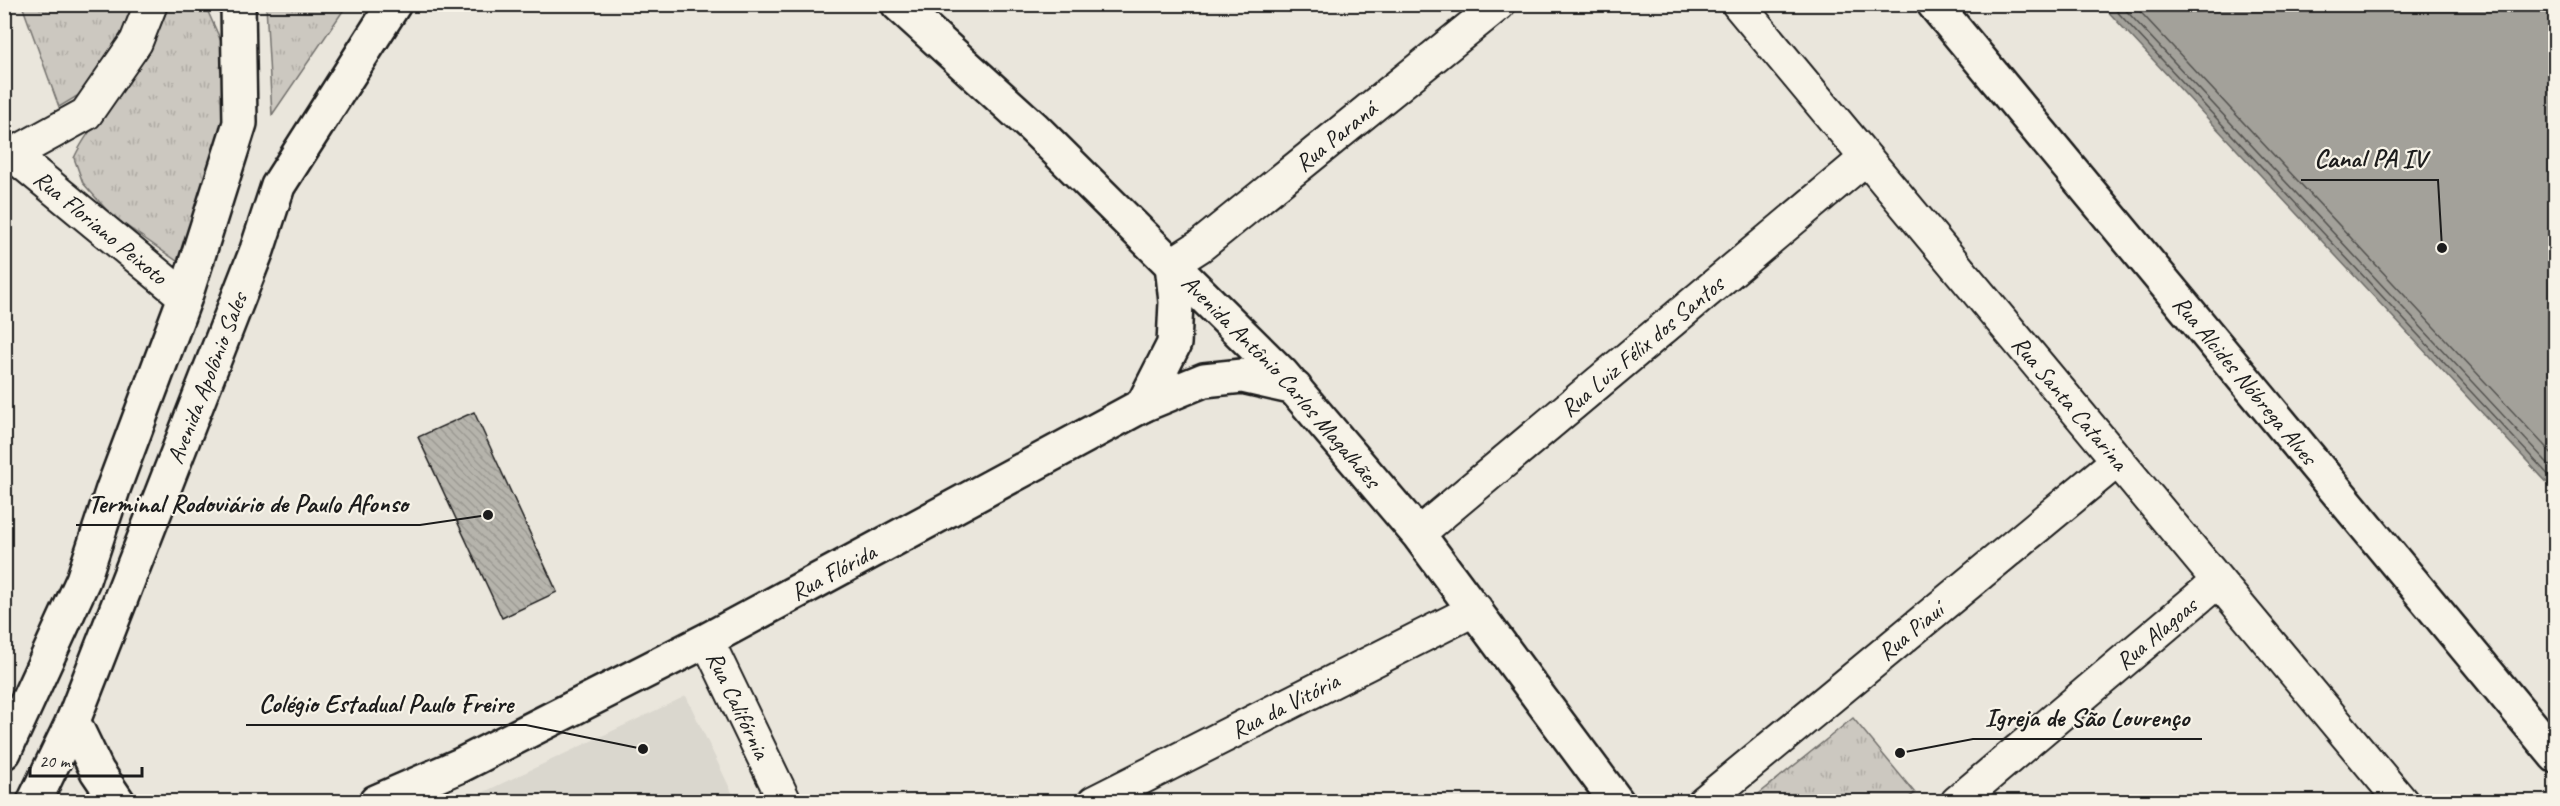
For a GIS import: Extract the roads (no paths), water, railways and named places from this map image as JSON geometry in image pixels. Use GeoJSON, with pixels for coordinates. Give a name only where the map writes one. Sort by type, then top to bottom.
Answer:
{"type":"FeatureCollection","features":[{"type":"Feature","properties":{"kind":"street","name":"Rua Floriano Peixoto"},"geometry":{"type":"LineString","coordinates":[[151,4],[136,42],[86,114],[9,157],[184,297]]}},
{"type":"Feature","properties":{"kind":"street","name":"Avenida Apolônio Sales"},"geometry":{"type":"LineString","coordinates":[[4,752],[82,580],[184,297],[240,123],[238,4]]}},
{"type":"Feature","properties":{"kind":"street","name":"Avenida Apolônio Sales"},"geometry":{"type":"LineString","coordinates":[[34,801],[73,721],[257,250],[278,186],[394,4]]}},
{"type":"Feature","properties":{"kind":"street","name":"Avenida Antônio Carlos Magalhães"},"geometry":{"type":"LineString","coordinates":[[898,4],[1034,128],[1295,388],[1418,534],[1617,801]]}},
{"type":"Feature","properties":{"kind":"street","name":"Rua Paraná"},"geometry":{"type":"LineString","coordinates":[[1172,264],[1200,246],[1499,4]]}},
{"type":"Feature","properties":{"kind":"street","name":"Rua Santa Catarina"},"geometry":{"type":"LineString","coordinates":[[1738,4],[2217,582],[2402,801]]}},
{"type":"Feature","properties":{"kind":"street","name":"Rua Alcides Nóbrega Alves"},"geometry":{"type":"LineString","coordinates":[[1934,4],[2556,756]]}},
{"type":"Feature","properties":{"kind":"street","name":"Rua Luiz Félix dos Santos"},"geometry":{"type":"LineString","coordinates":[[1418,534],[1865,159]]}},
{"type":"Feature","properties":{"kind":"street"},"geometry":{"type":"LineString","coordinates":[[1143,405],[1174,344],[1176,302],[1172,264]]}},
{"type":"Feature","properties":{"kind":"street","name":"Rua Flórida"},"geometry":{"type":"LineString","coordinates":[[376,801],[461,765],[707,640],[1143,405],[1204,380],[1242,376],[1295,388]]}},
{"type":"Feature","properties":{"kind":"street","name":"Rua Piauí"},"geometry":{"type":"LineString","coordinates":[[1704,801],[2118,460]]}},
{"type":"Feature","properties":{"kind":"street","name":"Rua Alagoas"},"geometry":{"type":"LineString","coordinates":[[1957,801],[2217,582]]}},
{"type":"Feature","properties":{"kind":"street","name":"Rua da Vitória"},"geometry":{"type":"LineString","coordinates":[[1094,801],[1476,609]]}},
{"type":"Feature","properties":{"kind":"street","name":"Rua Califórnia"},"geometry":{"type":"LineString","coordinates":[[707,640],[785,801]]}},
{"type":"Feature","properties":{"kind":"street"},"geometry":{"type":"LineString","coordinates":[[73,721],[97,771],[118,801]]}},
{"type":"Feature","properties":{"kind":"water"},"geometry":{"type":"Polygon","coordinates":[[[2102,5],[2555,5],[2555,491],[2102,5]]]}},
{"type":"Feature","properties":{"kind":"place","name":"Canal PA IV"},"geometry":{"type":"Point","coordinates":[2442,248]}},
{"type":"Feature","properties":{"kind":"place","name":"Terminal Rodoviário de Paulo Afonso"},"geometry":{"type":"Point","coordinates":[488,515]}},
{"type":"Feature","properties":{"kind":"place","name":"Colégio Estadual Paulo Freire"},"geometry":{"type":"Point","coordinates":[643,749]}},
{"type":"Feature","properties":{"kind":"place","name":"Igreja de São Lourenço"},"geometry":{"type":"Point","coordinates":[1900,753]}}]}
